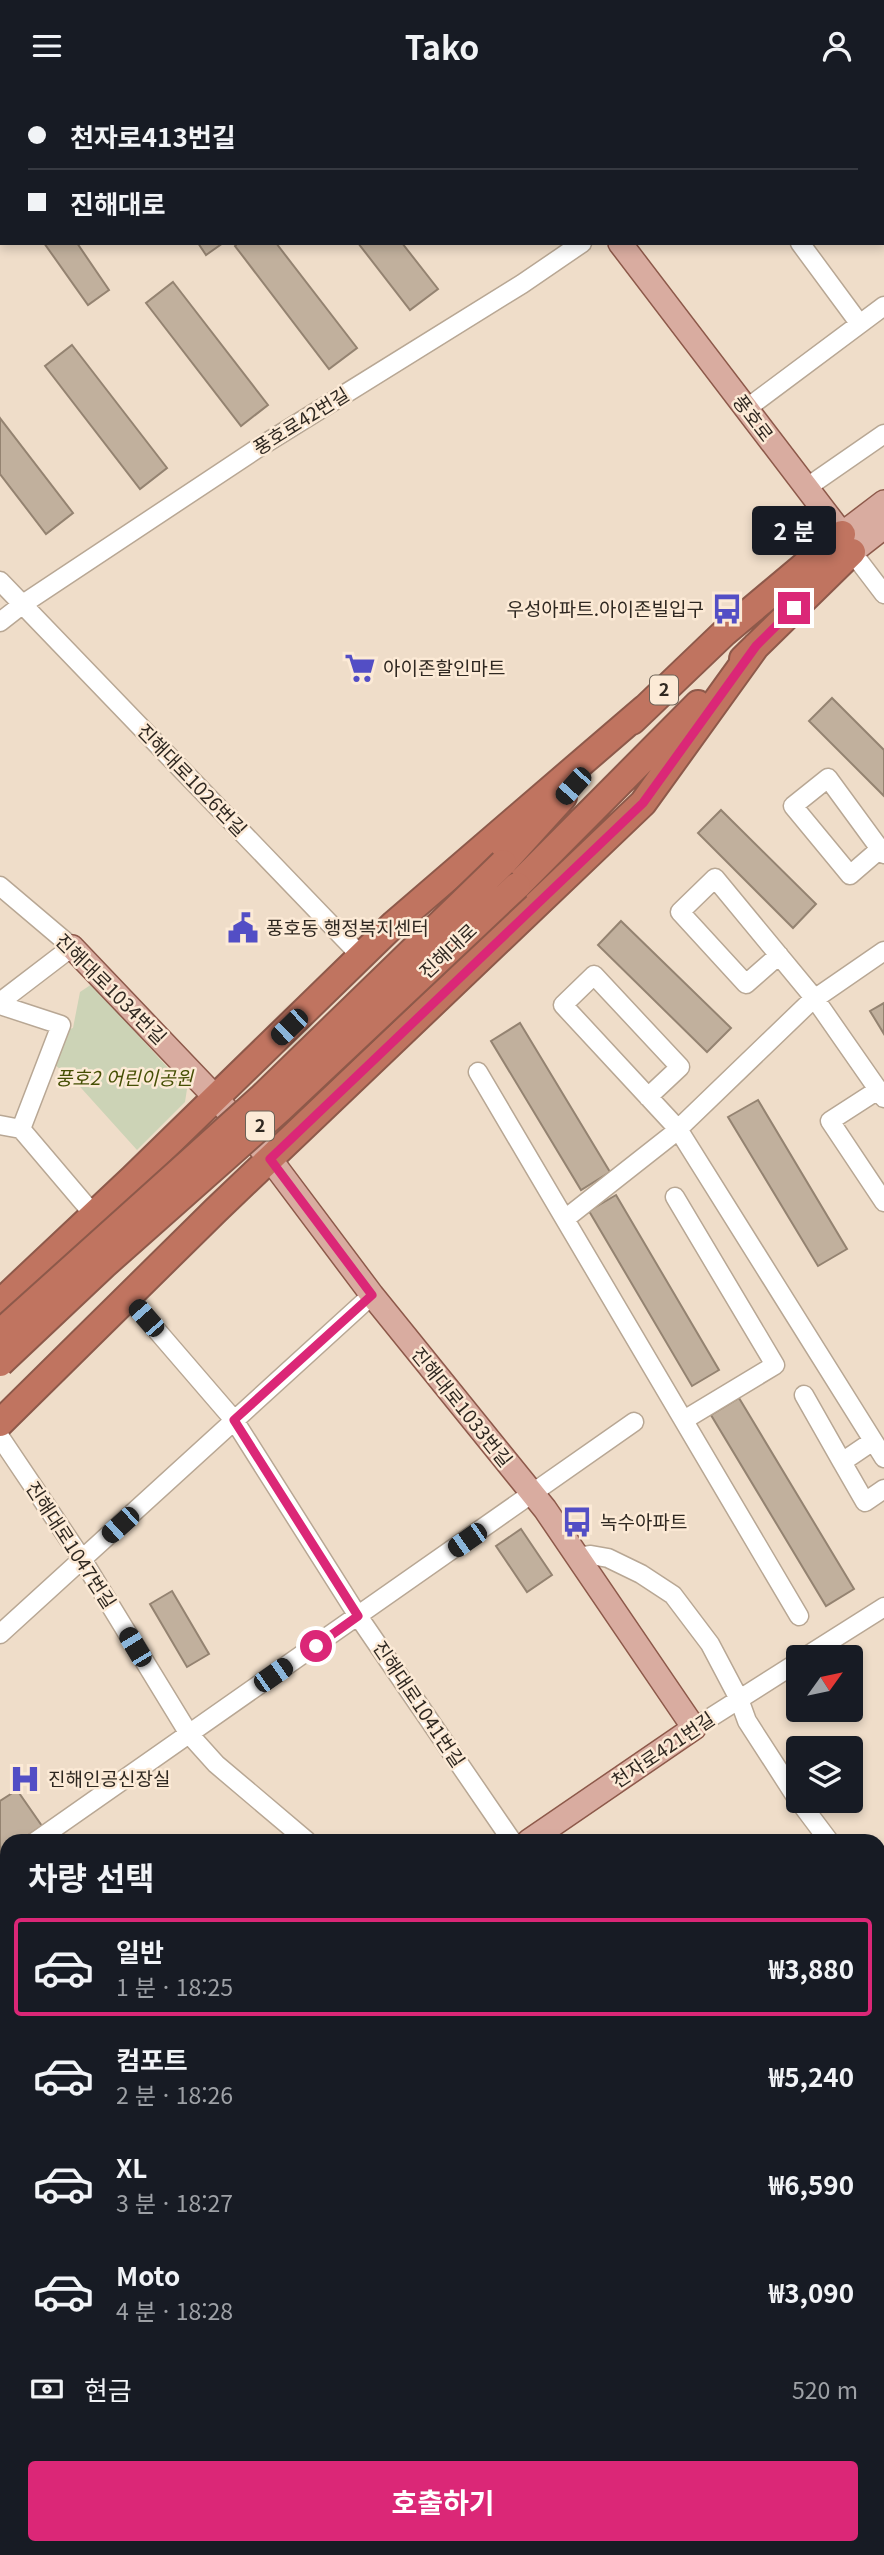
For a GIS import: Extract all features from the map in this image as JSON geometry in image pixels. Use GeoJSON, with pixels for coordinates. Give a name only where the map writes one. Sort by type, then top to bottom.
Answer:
{"type":"FeatureCollection","features":[{"type":"Feature","properties":{"kind":"highway","name":"진해대로"},"geometry":{"type":"LineString","coordinates":[[0,1363],[104,1265],[280,1109],[517,886],[756,646],[847,543]]}},
{"type":"Feature","properties":{"kind":"highway","name":"진해대로"},"geometry":{"type":"LineString","coordinates":[[0,1333],[261,1098],[503,863],[644,709],[724,633],[847,543]]}},
{"type":"Feature","properties":{"kind":"highway"},"geometry":{"type":"LineString","coordinates":[[0,1423],[270,1159],[643,803],[756,646]]}},
{"type":"Feature","properties":{"kind":"highway"},"geometry":{"type":"LineString","coordinates":[[0,1303],[405,915],[644,709]]}},
{"type":"Feature","properties":{"kind":"main road","name":"풍호로"},"geometry":{"type":"LineString","coordinates":[[622,245],[847,543]]}},
{"type":"Feature","properties":{"kind":"main road","name":"진해대로"},"geometry":{"type":"LineString","coordinates":[[847,543],[884,502]]}},
{"type":"Feature","properties":{"kind":"main road","name":"진해대로"},"geometry":{"type":"LineString","coordinates":[[847,543],[884,527]]}},
{"type":"Feature","properties":{"kind":"main road","name":"진해대로1034번길"},"geometry":{"type":"LineString","coordinates":[[72,947],[216,1098]]}},
{"type":"Feature","properties":{"kind":"main road","name":"진해대로1033번길"},"geometry":{"type":"LineString","coordinates":[[216,1098],[270,1159],[372,1295],[533,1494],[694,1728]]}},
{"type":"Feature","properties":{"kind":"main road","name":"천자로421번길"},"geometry":{"type":"LineString","coordinates":[[539,1834],[694,1728]]}},
{"type":"Feature","properties":{"kind":"street","name":"풍호로42번길"},"geometry":{"type":"LineString","coordinates":[[0,622],[258,448],[522,284],[579,245]]}},
{"type":"Feature","properties":{"kind":"street"},"geometry":{"type":"LineString","coordinates":[[801,245],[859,323]]}},
{"type":"Feature","properties":{"kind":"street"},"geometry":{"type":"LineString","coordinates":[[746,409],[884,306]]}},
{"type":"Feature","properties":{"kind":"street"},"geometry":{"type":"LineString","coordinates":[[806,488],[884,434]]}},
{"type":"Feature","properties":{"kind":"street","name":"풍호로"},"geometry":{"type":"LineString","coordinates":[[847,543],[884,594]]}},
{"type":"Feature","properties":{"kind":"street","name":"진해대로1026번길"},"geometry":{"type":"LineString","coordinates":[[0,581],[361,956]]}},
{"type":"Feature","properties":{"kind":"street"},"geometry":{"type":"LineString","coordinates":[[828,778],[882,852],[850,875],[793,806],[828,778]]}},
{"type":"Feature","properties":{"kind":"street"},"geometry":{"type":"LineString","coordinates":[[779,955],[746,984],[680,912],[715,879],[779,955],[815,999],[881,1094],[830,1121],[884,1202]]}},
{"type":"Feature","properties":{"kind":"street","name":"진해대로1034번길"},"geometry":{"type":"LineString","coordinates":[[0,886],[72,947]]}},
{"type":"Feature","properties":{"kind":"street"},"geometry":{"type":"LineString","coordinates":[[0,1003],[72,947]]}},
{"type":"Feature","properties":{"kind":"street"},"geometry":{"type":"LineString","coordinates":[[565,1219],[678,1129],[815,999],[884,951]]}},
{"type":"Feature","properties":{"kind":"street"},"geometry":{"type":"LineString","coordinates":[[648,1097],[680,1066],[594,975],[563,1005],[648,1097],[678,1129],[884,1458]]}},
{"type":"Feature","properties":{"kind":"street"},"geometry":{"type":"LineString","coordinates":[[0,1003],[61,1025],[21,1129]]}},
{"type":"Feature","properties":{"kind":"street"},"geometry":{"type":"LineString","coordinates":[[478,1072],[799,1616]]}},
{"type":"Feature","properties":{"kind":"street"},"geometry":{"type":"LineString","coordinates":[[0,1125],[21,1129],[94,1215]]}},
{"type":"Feature","properties":{"kind":"street"},"geometry":{"type":"LineString","coordinates":[[676,1197],[775,1365],[684,1420]]}},
{"type":"Feature","properties":{"kind":"street"},"geometry":{"type":"LineString","coordinates":[[0,1634],[372,1295]]}},
{"type":"Feature","properties":{"kind":"street","name":"진해대로1041번길"},"geometry":{"type":"LineString","coordinates":[[128,1297],[234,1420],[358,1616],[507,1834]]}},
{"type":"Feature","properties":{"kind":"street"},"geometry":{"type":"LineString","coordinates":[[804,1395],[865,1502],[884,1489]]}},
{"type":"Feature","properties":{"kind":"street"},"geometry":{"type":"LineString","coordinates":[[46,1834],[634,1422]]}},
{"type":"Feature","properties":{"kind":"street","name":"진해대로1047번길"},"geometry":{"type":"LineString","coordinates":[[0,1437],[82,1559],[189,1734],[216,1764],[299,1834]]}},
{"type":"Feature","properties":{"kind":"street"},"geometry":{"type":"LineString","coordinates":[[842,1462],[873,1441]]}},
{"type":"Feature","properties":{"kind":"street"},"geometry":{"type":"LineString","coordinates":[[577,1557],[591,1555],[608,1559],[641,1574],[673,1595],[710,1644],[753,1732],[786,1782]]}},
{"type":"Feature","properties":{"kind":"street"},"geometry":{"type":"LineString","coordinates":[[824,1645],[884,1607]]}},
{"type":"Feature","properties":{"kind":"street","name":"천자로421번길"},"geometry":{"type":"LineString","coordinates":[[694,1728],[786,1670]]}},
{"type":"Feature","properties":{"kind":"street"},"geometry":{"type":"LineString","coordinates":[[808,1813],[824,1834]]}},
{"type":"Feature","properties":{"kind":"green space","name":"풍호2 어린이공원"},"geometry":{"type":"Polygon","coordinates":[[[92,984],[187,1089],[185,1102],[137,1150],[73,1079],[55,1065],[66,1030],[73,1028],[80,992],[92,984]]]}},
{"type":"Feature","properties":{"kind":"building"},"geometry":{"type":"Polygon","coordinates":[[[45,245],[78,245],[109,290],[88,305],[45,245]]]}},
{"type":"Feature","properties":{"kind":"building"},"geometry":{"type":"Polygon","coordinates":[[[199,245],[220,245],[206,255],[199,245]]]}},
{"type":"Feature","properties":{"kind":"building"},"geometry":{"type":"Polygon","coordinates":[[[278,245],[357,348],[329,369],[235,246],[278,245]]]}},
{"type":"Feature","properties":{"kind":"building"},"geometry":{"type":"Polygon","coordinates":[[[360,245],[404,245],[438,289],[410,310],[360,245]]]}},
{"type":"Feature","properties":{"kind":"building"},"geometry":{"type":"Polygon","coordinates":[[[173,282],[268,405],[241,426],[146,303],[173,282]]]}},
{"type":"Feature","properties":{"kind":"building"},"geometry":{"type":"Polygon","coordinates":[[[72,345],[167,468],[140,489],[45,366],[72,345]]]}},
{"type":"Feature","properties":{"kind":"building"},"geometry":{"type":"Polygon","coordinates":[[[0,418],[73,513],[46,534],[0,474],[0,418]]]}},
{"type":"Feature","properties":{"kind":"building"},"geometry":{"type":"Polygon","coordinates":[[[832,698],[884,750],[884,796],[809,721],[832,698]]]}},
{"type":"Feature","properties":{"kind":"building"},"geometry":{"type":"Polygon","coordinates":[[[721,810],[816,904],[793,928],[698,833],[721,810]]]}},
{"type":"Feature","properties":{"kind":"building"},"geometry":{"type":"Polygon","coordinates":[[[621,921],[731,1028],[707,1052],[598,945],[621,921]]]}},
{"type":"Feature","properties":{"kind":"building"},"geometry":{"type":"Polygon","coordinates":[[[884,1003],[884,1034],[870,1011],[884,1003]]]}},
{"type":"Feature","properties":{"kind":"building"},"geometry":{"type":"Polygon","coordinates":[[[520,1023],[610,1172],[581,1190],[491,1041],[520,1023]]]}},
{"type":"Feature","properties":{"kind":"building"},"geometry":{"type":"Polygon","coordinates":[[[758,1100],[847,1249],[818,1266],[728,1117],[758,1100]]]}},
{"type":"Feature","properties":{"kind":"building"},"geometry":{"type":"Polygon","coordinates":[[[616,1195],[719,1370],[692,1386],[589,1211],[616,1195]]]}},
{"type":"Feature","properties":{"kind":"building"},"geometry":{"type":"Polygon","coordinates":[[[739,1398],[854,1589],[826,1606],[711,1415],[739,1398]]]}},
{"type":"Feature","properties":{"kind":"building"},"geometry":{"type":"Polygon","coordinates":[[[521,1529],[552,1575],[527,1592],[496,1546],[521,1529]]]}},
{"type":"Feature","properties":{"kind":"building"},"geometry":{"type":"Polygon","coordinates":[[[172,1591],[209,1654],[187,1667],[150,1604],[172,1591]]]}},
{"type":"Feature","properties":{"kind":"building"},"geometry":{"type":"Polygon","coordinates":[[[17,1790],[42,1826],[30,1834],[0,1834],[0,1801],[17,1790]]]}},
{"type":"Feature","properties":{"kind":"place","name":"우성아파트.아이존빌입구"},"geometry":{"type":"Point","coordinates":[727,609]}},
{"type":"Feature","properties":{"kind":"place","name":"아이존할인마트"},"geometry":{"type":"Point","coordinates":[360,668]}},
{"type":"Feature","properties":{"kind":"place","name":"풍호동 행정복지센터"},"geometry":{"type":"Point","coordinates":[243,928]}},
{"type":"Feature","properties":{"kind":"place","name":"녹수아파트"},"geometry":{"type":"Point","coordinates":[577,1522]}},
{"type":"Feature","properties":{"kind":"place","name":"진해인공신장실"},"geometry":{"type":"Point","coordinates":[25,1779]}},
{"type":"Feature","properties":{"kind":"route"},"geometry":{"type":"LineString","coordinates":[[316,1646],[358,1616],[234,1420],[372,1295],[270,1159],[643,803],[756,646],[794,608]]}}]}
